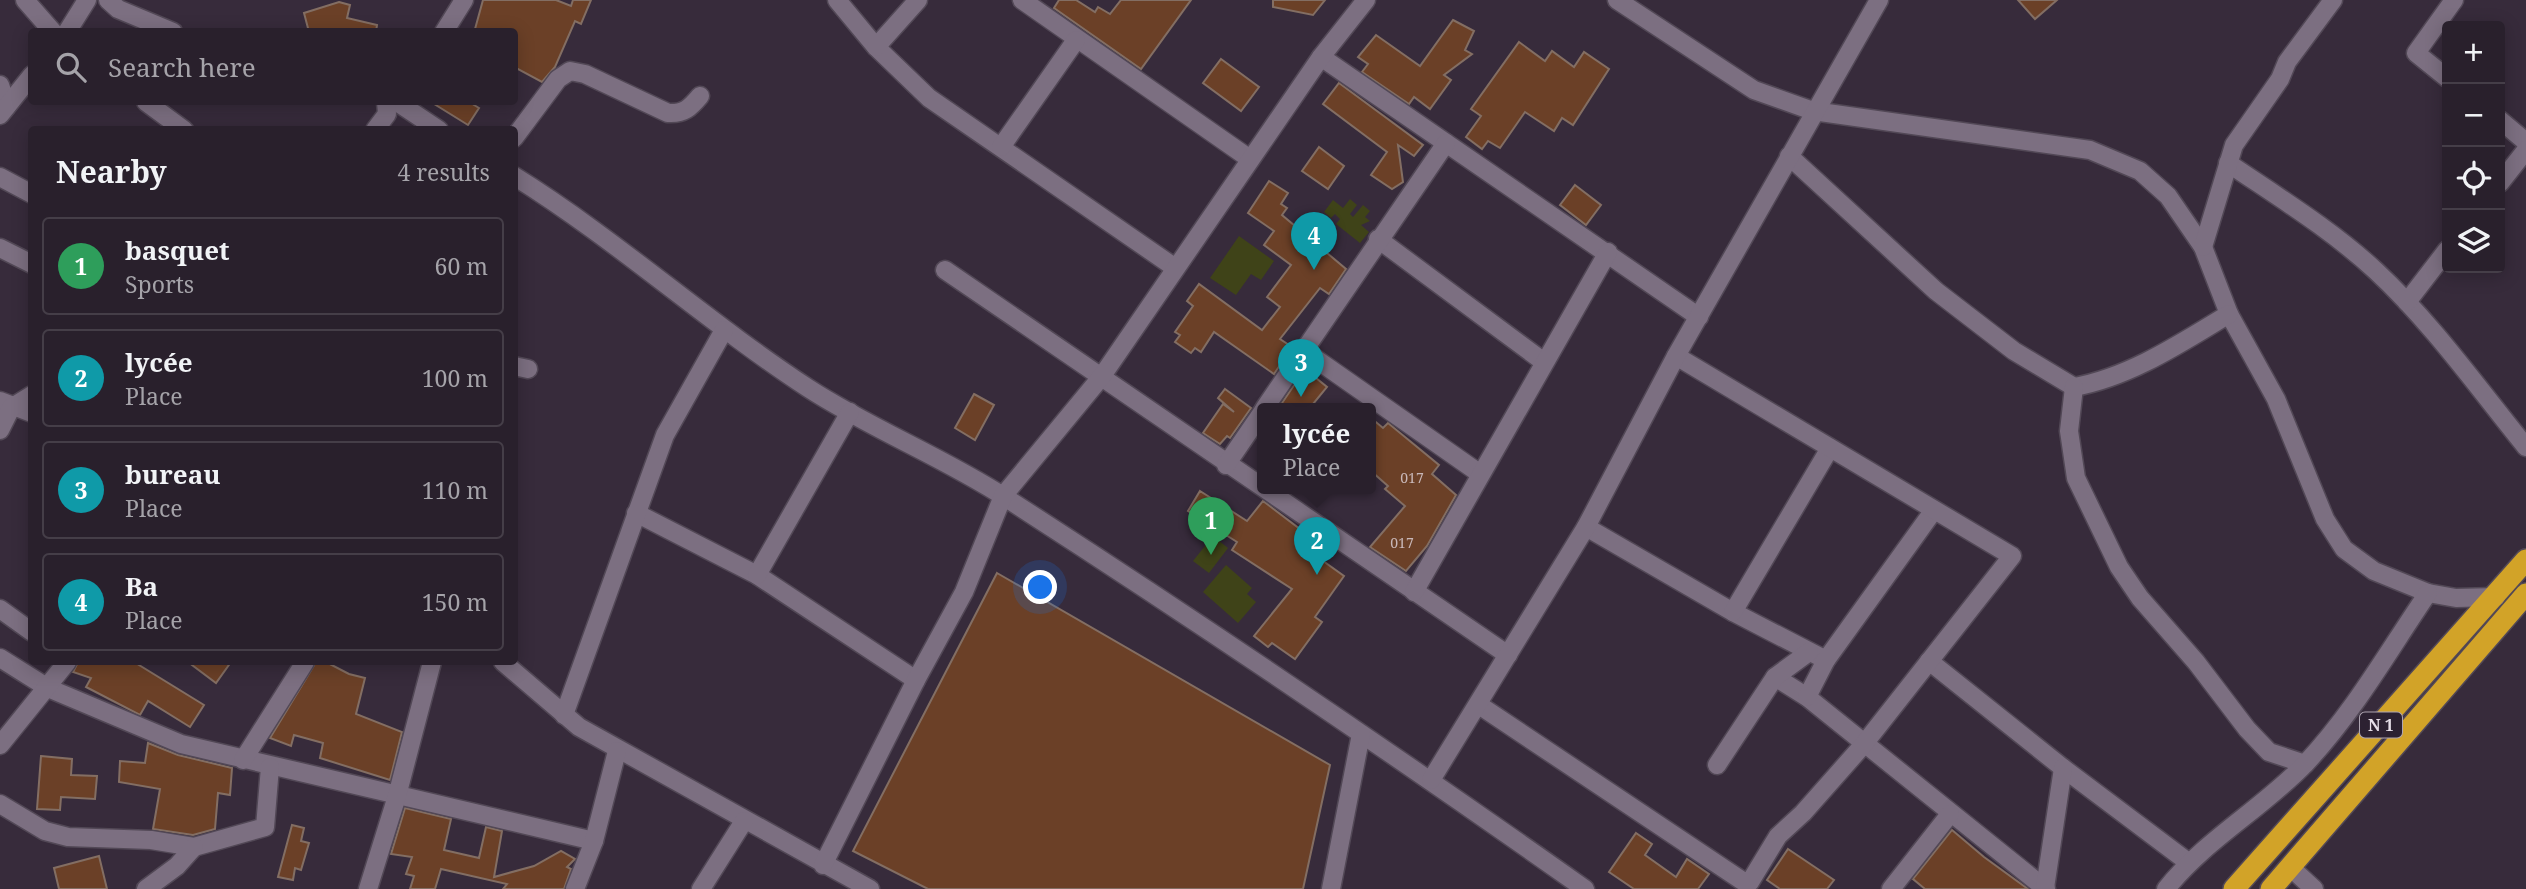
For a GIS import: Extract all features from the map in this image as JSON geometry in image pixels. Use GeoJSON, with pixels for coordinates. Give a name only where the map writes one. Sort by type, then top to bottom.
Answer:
{"type":"FeatureCollection","features":[{"type":"Feature","properties":{"kind":"highway","name":"N 1"},"geometry":{"type":"LineString","coordinates":[[2234,889],[2496,597],[2526,560]]}},
{"type":"Feature","properties":{"kind":"highway","name":"N 1"},"geometry":{"type":"LineString","coordinates":[[2271,889],[2526,594]]}},
{"type":"Feature","properties":{"kind":"street"},"geometry":{"type":"LineString","coordinates":[[25,0],[50,28]]}},
{"type":"Feature","properties":{"kind":"street"},"geometry":{"type":"LineString","coordinates":[[69,28],[87,0]]}},
{"type":"Feature","properties":{"kind":"street"},"geometry":{"type":"LineString","coordinates":[[446,28],[464,0]]}},
{"type":"Feature","properties":{"kind":"street"},"geometry":{"type":"LineString","coordinates":[[837,0],[876,47],[929,98],[1174,267]]}},
{"type":"Feature","properties":{"kind":"street"},"geometry":{"type":"LineString","coordinates":[[876,47],[919,0]]}},
{"type":"Feature","properties":{"kind":"street"},"geometry":{"type":"LineString","coordinates":[[1022,0],[1250,159]]}},
{"type":"Feature","properties":{"kind":"street"},"geometry":{"type":"LineString","coordinates":[[823,864],[916,680],[964,592],[1003,496],[1102,376],[1174,267],[1321,57],[1366,0]]}},
{"type":"Feature","properties":{"kind":"street"},"geometry":{"type":"LineString","coordinates":[[1617,0],[1754,90],[1813,111],[2091,150],[2140,171],[2168,196],[2203,247],[2229,314],[2276,399],[2325,519],[2344,549],[2374,571],[2428,593],[2456,598],[2496,597]]}},
{"type":"Feature","properties":{"kind":"street"},"geometry":{"type":"LineString","coordinates":[[1431,780],[1586,527],[1676,356],[1813,111],[1879,0]]}},
{"type":"Feature","properties":{"kind":"street"},"geometry":{"type":"LineString","coordinates":[[2203,247],[2234,145],[2280,79],[2287,62],[2333,0]]}},
{"type":"Feature","properties":{"kind":"street"},"geometry":{"type":"LineString","coordinates":[[2442,74],[2416,53],[2455,0]]}},
{"type":"Feature","properties":{"kind":"street"},"geometry":{"type":"LineString","coordinates":[[118,3],[165,28]]}},
{"type":"Feature","properties":{"kind":"street"},"geometry":{"type":"LineString","coordinates":[[1001,147],[1076,40]]}},
{"type":"Feature","properties":{"kind":"street"},"geometry":{"type":"LineString","coordinates":[[1321,57],[1699,317]]}},
{"type":"Feature","properties":{"kind":"street"},"geometry":{"type":"LineString","coordinates":[[518,133],[558,79],[570,71],[585,74],[668,113],[680,113],[689,109],[700,96]]}},
{"type":"Feature","properties":{"kind":"street"},"geometry":{"type":"LineString","coordinates":[[3,110],[28,80]]}},
{"type":"Feature","properties":{"kind":"street"},"geometry":{"type":"LineString","coordinates":[[0,85],[3,110]]}},
{"type":"Feature","properties":{"kind":"street"},"geometry":{"type":"LineString","coordinates":[[150,105],[179,126]]}},
{"type":"Feature","properties":{"kind":"street"},"geometry":{"type":"LineString","coordinates":[[378,126],[387,114],[386,105]]}},
{"type":"Feature","properties":{"kind":"street"},"geometry":{"type":"LineString","coordinates":[[402,105],[433,126]]}},
{"type":"Feature","properties":{"kind":"street"},"geometry":{"type":"LineString","coordinates":[[2505,124],[2526,142]]}},
{"type":"Feature","properties":{"kind":"street"},"geometry":{"type":"LineString","coordinates":[[1269,403],[1446,143]]}},
{"type":"Feature","properties":{"kind":"street"},"geometry":{"type":"LineString","coordinates":[[2505,177],[2526,150]]}},
{"type":"Feature","properties":{"kind":"street"},"geometry":{"type":"LineString","coordinates":[[1789,156],[1936,290],[2014,351],[2074,387],[2098,383],[2165,353],[2229,314]]}},
{"type":"Feature","properties":{"kind":"street"},"geometry":{"type":"LineString","coordinates":[[2228,163],[2325,229],[2373,268],[2407,302],[2526,447]]}},
{"type":"Feature","properties":{"kind":"street"},"geometry":{"type":"LineString","coordinates":[[0,177],[28,192]]}},
{"type":"Feature","properties":{"kind":"street"},"geometry":{"type":"LineString","coordinates":[[518,179],[611,243],[724,330],[850,412],[1003,496],[1431,780],[1585,889]]}},
{"type":"Feature","properties":{"kind":"street"},"geometry":{"type":"LineString","coordinates":[[1378,239],[1545,362]]}},
{"type":"Feature","properties":{"kind":"street"},"geometry":{"type":"LineString","coordinates":[[0,248],[28,262]]}},
{"type":"Feature","properties":{"kind":"street"},"geometry":{"type":"LineString","coordinates":[[1414,592],[1479,473],[1608,252]]}},
{"type":"Feature","properties":{"kind":"street"},"geometry":{"type":"LineString","coordinates":[[2407,302],[2442,256]]}},
{"type":"Feature","properties":{"kind":"street"},"geometry":{"type":"LineString","coordinates":[[945,270],[1102,376],[1257,486]]}},
{"type":"Feature","properties":{"kind":"street"},"geometry":{"type":"LineString","coordinates":[[564,715],[636,513],[677,409],[724,330]]}},
{"type":"Feature","properties":{"kind":"street"},"geometry":{"type":"LineString","coordinates":[[1303,350],[1479,473]]}},
{"type":"Feature","properties":{"kind":"street"},"geometry":{"type":"LineString","coordinates":[[1479,705],[1744,882],[1754,878],[1778,836],[1803,813],[1864,744],[2012,556],[1676,356]]}},
{"type":"Feature","properties":{"kind":"street"},"geometry":{"type":"LineString","coordinates":[[2074,387],[2069,431],[2076,478],[2119,568],[2140,598],[2196,662],[2247,729],[2269,752],[2305,764]]}},
{"type":"Feature","properties":{"kind":"street"},"geometry":{"type":"LineString","coordinates":[[6,404],[28,396]]}},
{"type":"Feature","properties":{"kind":"street"},"geometry":{"type":"LineString","coordinates":[[6,404],[28,412]]}},
{"type":"Feature","properties":{"kind":"street"},"geometry":{"type":"LineString","coordinates":[[0,430],[6,404]]}},
{"type":"Feature","properties":{"kind":"street"},"geometry":{"type":"LineString","coordinates":[[758,575],[850,412]]}},
{"type":"Feature","properties":{"kind":"street"},"geometry":{"type":"LineString","coordinates":[[1226,465],[1257,420]]}},
{"type":"Feature","properties":{"kind":"street"},"geometry":{"type":"LineString","coordinates":[[1733,612],[1830,448]]}},
{"type":"Feature","properties":{"kind":"street"},"geometry":{"type":"LineString","coordinates":[[1269,494],[1508,655]]}},
{"type":"Feature","properties":{"kind":"street"},"geometry":{"type":"LineString","coordinates":[[1807,697],[1826,660],[1934,510]]}},
{"type":"Feature","properties":{"kind":"street"},"geometry":{"type":"LineString","coordinates":[[636,513],[758,575],[916,680]]}},
{"type":"Feature","properties":{"kind":"street"},"geometry":{"type":"LineString","coordinates":[[1586,527],[1733,612],[1826,660]]}},
{"type":"Feature","properties":{"kind":"street"},"geometry":{"type":"LineString","coordinates":[[2166,889],[2188,862],[2305,764],[2349,711],[2428,593]]}},
{"type":"Feature","properties":{"kind":"street"},"geometry":{"type":"LineString","coordinates":[[0,609],[28,629]]}},
{"type":"Feature","properties":{"kind":"street"},"geometry":{"type":"LineString","coordinates":[[1717,765],[1776,677],[1809,652]]}},
{"type":"Feature","properties":{"kind":"street"},"geometry":{"type":"LineString","coordinates":[[0,658],[48,688],[181,744],[594,841]]}},
{"type":"Feature","properties":{"kind":"street"},"geometry":{"type":"LineString","coordinates":[[1929,661],[2063,768],[2188,862]]}},
{"type":"Feature","properties":{"kind":"street"},"geometry":{"type":"LineString","coordinates":[[0,745],[65,665]]}},
{"type":"Feature","properties":{"kind":"street"},"geometry":{"type":"LineString","coordinates":[[243,760],[303,665]]}},
{"type":"Feature","properties":{"kind":"street"},"geometry":{"type":"LineString","coordinates":[[368,889],[397,796],[431,665]]}},
{"type":"Feature","properties":{"kind":"street"},"geometry":{"type":"LineString","coordinates":[[506,665],[564,715],[617,751],[870,889]]}},
{"type":"Feature","properties":{"kind":"street"},"geometry":{"type":"LineString","coordinates":[[1776,677],[1807,697],[2045,889],[2063,768]]}},
{"type":"Feature","properties":{"kind":"street"},"geometry":{"type":"LineString","coordinates":[[1331,889],[1361,734]]}},
{"type":"Feature","properties":{"kind":"street"},"geometry":{"type":"LineString","coordinates":[[575,889],[594,841],[617,751]]}},
{"type":"Feature","properties":{"kind":"street"},"geometry":{"type":"LineString","coordinates":[[0,804],[56,836],[151,840],[194,847],[265,827],[270,767]]}},
{"type":"Feature","properties":{"kind":"street"},"geometry":{"type":"LineString","coordinates":[[1891,889],[1950,814]]}},
{"type":"Feature","properties":{"kind":"street"},"geometry":{"type":"LineString","coordinates":[[701,889],[744,821]]}},
{"type":"Feature","properties":{"kind":"street"},"geometry":{"type":"LineString","coordinates":[[146,889],[177,866],[194,847]]}},
{"type":"Feature","properties":{"kind":"street"},"geometry":{"type":"LineString","coordinates":[[2290,867],[2314,889]]}},
{"type":"Feature","properties":{"kind":"green space"},"geometry":{"type":"Polygon","coordinates":[[[1350,199],[1357,205],[1350,214],[1353,217],[1363,205],[1370,211],[1365,217],[1370,221],[1361,225],[1369,232],[1360,243],[1336,224],[1340,219],[1335,214],[1331,218],[1324,212],[1333,200],[1343,208],[1350,199]]]}},
{"type":"Feature","properties":{"kind":"green space"},"geometry":{"type":"Polygon","coordinates":[[[1239,236],[1274,261],[1261,280],[1251,274],[1236,295],[1210,278],[1239,236]]]}},
{"type":"Feature","properties":{"kind":"green space"},"geometry":{"type":"Polygon","coordinates":[[[1213,536],[1228,548],[1209,573],[1193,561],[1213,536]]]}},
{"type":"Feature","properties":{"kind":"green space"},"geometry":{"type":"Polygon","coordinates":[[[1226,565],[1252,588],[1247,594],[1256,602],[1238,623],[1203,592],[1226,565]]]}},
{"type":"Feature","properties":{"kind":"building"},"geometry":{"type":"Polygon","coordinates":[[[483,0],[556,0],[571,6],[573,0],[591,0],[581,24],[575,21],[555,67],[542,82],[518,69],[518,28],[475,28],[483,0]]]}},
{"type":"Feature","properties":{"kind":"building"},"geometry":{"type":"Polygon","coordinates":[[[1059,0],[1076,0],[1095,12],[1098,7],[1110,14],[1121,0],[1191,0],[1141,69],[1054,8],[1059,0]]]}},
{"type":"Feature","properties":{"kind":"building"},"geometry":{"type":"Polygon","coordinates":[[[1273,0],[1325,0],[1313,15],[1273,7],[1273,0]]]}},
{"type":"Feature","properties":{"kind":"building"},"geometry":{"type":"Polygon","coordinates":[[[2018,0],[2057,0],[2035,19],[2018,0]]]}},
{"type":"Feature","properties":{"kind":"building"},"geometry":{"type":"Polygon","coordinates":[[[339,2],[350,5],[347,18],[377,25],[377,28],[308,28],[304,13],[339,2]]]}},
{"type":"Feature","properties":{"kind":"building"},"geometry":{"type":"Polygon","coordinates":[[[1453,20],[1474,31],[1465,50],[1472,54],[1444,75],[1451,80],[1430,109],[1414,97],[1409,104],[1362,72],[1368,64],[1358,57],[1376,35],[1420,66],[1453,20]]]}},
{"type":"Feature","properties":{"kind":"building"},"geometry":{"type":"Polygon","coordinates":[[[1519,42],[1545,61],[1552,51],[1574,67],[1584,52],[1609,69],[1573,125],[1562,118],[1554,131],[1525,112],[1500,148],[1488,141],[1482,149],[1466,137],[1481,116],[1471,109],[1519,42]]]}},
{"type":"Feature","properties":{"kind":"building"},"geometry":{"type":"Polygon","coordinates":[[[1221,59],[1259,87],[1241,111],[1203,83],[1221,59]]]}},
{"type":"Feature","properties":{"kind":"building"},"geometry":{"type":"Polygon","coordinates":[[[1339,83],[1423,145],[1414,156],[1398,145],[1403,182],[1392,189],[1371,175],[1387,152],[1323,104],[1339,83]]]}},
{"type":"Feature","properties":{"kind":"building"},"geometry":{"type":"Polygon","coordinates":[[[436,105],[474,105],[479,108],[468,125],[436,105]]]}},
{"type":"Feature","properties":{"kind":"building"},"geometry":{"type":"Polygon","coordinates":[[[1319,147],[1344,166],[1328,189],[1302,171],[1319,147]]]}},
{"type":"Feature","properties":{"kind":"building"},"geometry":{"type":"Polygon","coordinates":[[[1269,181],[1288,193],[1281,204],[1287,208],[1282,215],[1346,269],[1329,294],[1320,288],[1280,339],[1292,347],[1274,374],[1214,332],[1201,352],[1195,348],[1191,353],[1175,342],[1180,335],[1175,332],[1193,306],[1187,301],[1199,284],[1262,330],[1280,307],[1267,297],[1291,265],[1264,245],[1274,231],[1248,213],[1269,181]]]}},
{"type":"Feature","properties":{"kind":"building"},"geometry":{"type":"Polygon","coordinates":[[[1575,185],[1601,205],[1586,225],[1560,205],[1575,185]]]}},
{"type":"Feature","properties":{"kind":"building"},"geometry":{"type":"Polygon","coordinates":[[[1305,369],[1327,387],[1314,403],[1282,403],[1305,369]]]}},
{"type":"Feature","properties":{"kind":"building"},"geometry":{"type":"Polygon","coordinates":[[[1225,389],[1251,408],[1230,438],[1227,436],[1220,444],[1203,433],[1223,404],[1234,412],[1218,398],[1225,389]]]}},
{"type":"Feature","properties":{"kind":"building"},"geometry":{"type":"Polygon","coordinates":[[[974,394],[994,405],[975,440],[955,428],[974,394]]]}},
{"type":"Feature","properties":{"kind":"building"},"geometry":{"type":"Polygon","coordinates":[[[1376,422],[1383,428],[1388,423],[1439,465],[1432,474],[1456,495],[1427,546],[1406,571],[1370,547],[1405,506],[1385,489],[1388,486],[1376,475],[1376,422]]]}},
{"type":"Feature","properties":{"kind":"building"},"geometry":{"type":"Polygon","coordinates":[[[1200,491],[1247,521],[1263,501],[1313,539],[1305,548],[1344,576],[1315,617],[1322,622],[1295,659],[1272,643],[1268,647],[1254,636],[1292,589],[1232,550],[1237,542],[1188,511],[1200,491]]]}},
{"type":"Feature","properties":{"kind":"building"},"geometry":{"type":"Polygon","coordinates":[[[997,573],[1330,765],[1303,889],[928,889],[853,851],[997,573]]]}},
{"type":"Feature","properties":{"kind":"building"},"geometry":{"type":"Polygon","coordinates":[[[76,665],[139,665],[204,705],[190,727],[148,701],[140,715],[86,687],[91,678],[73,672],[76,665]]]}},
{"type":"Feature","properties":{"kind":"building"},"geometry":{"type":"Polygon","coordinates":[[[192,665],[229,665],[216,683],[192,665]]]}},
{"type":"Feature","properties":{"kind":"building"},"geometry":{"type":"Polygon","coordinates":[[[314,665],[332,665],[349,674],[365,678],[356,714],[402,732],[390,780],[320,758],[323,743],[294,735],[291,746],[270,738],[314,665]]]}},
{"type":"Feature","properties":{"kind":"building"},"geometry":{"type":"Polygon","coordinates":[[[148,743],[178,755],[232,768],[230,795],[218,793],[215,829],[193,835],[153,829],[160,789],[119,782],[120,761],[145,763],[148,743]]]}},
{"type":"Feature","properties":{"kind":"building"},"geometry":{"type":"Polygon","coordinates":[[[41,756],[72,759],[71,775],[97,776],[95,799],[61,797],[60,810],[37,809],[41,756]]]}},
{"type":"Feature","properties":{"kind":"building"},"geometry":{"type":"Polygon","coordinates":[[[405,808],[451,819],[444,850],[479,858],[486,827],[502,831],[494,877],[534,866],[561,851],[575,859],[567,867],[571,869],[564,889],[503,889],[507,884],[441,869],[435,889],[410,889],[414,876],[406,874],[412,857],[391,854],[405,808]]]}},
{"type":"Feature","properties":{"kind":"building"},"geometry":{"type":"Polygon","coordinates":[[[292,825],[304,828],[301,841],[309,843],[301,870],[295,868],[293,880],[278,877],[292,825]]]}},
{"type":"Feature","properties":{"kind":"building"},"geometry":{"type":"Polygon","coordinates":[[[1952,830],[2028,889],[1925,889],[1913,879],[1952,830]]]}},
{"type":"Feature","properties":{"kind":"building"},"geometry":{"type":"Polygon","coordinates":[[[1636,833],[1652,844],[1645,855],[1676,877],[1687,859],[1709,874],[1698,889],[1634,889],[1609,872],[1636,833]]]}},
{"type":"Feature","properties":{"kind":"building"},"geometry":{"type":"Polygon","coordinates":[[[1788,849],[1834,880],[1827,889],[1780,889],[1767,880],[1788,849]]]}},
{"type":"Feature","properties":{"kind":"building"},"geometry":{"type":"Polygon","coordinates":[[[99,856],[107,889],[59,889],[54,868],[99,856]]]}},
{"type":"Feature","properties":{"kind":"place","name":"Ba"},"geometry":{"type":"Point","coordinates":[1314,270]}},
{"type":"Feature","properties":{"kind":"place","name":"bureau"},"geometry":{"type":"Point","coordinates":[1301,397]}},
{"type":"Feature","properties":{"kind":"place","name":"basquet"},"geometry":{"type":"Point","coordinates":[1211,555]}},
{"type":"Feature","properties":{"kind":"place","name":"lycée"},"geometry":{"type":"Point","coordinates":[1317,575]}}]}
